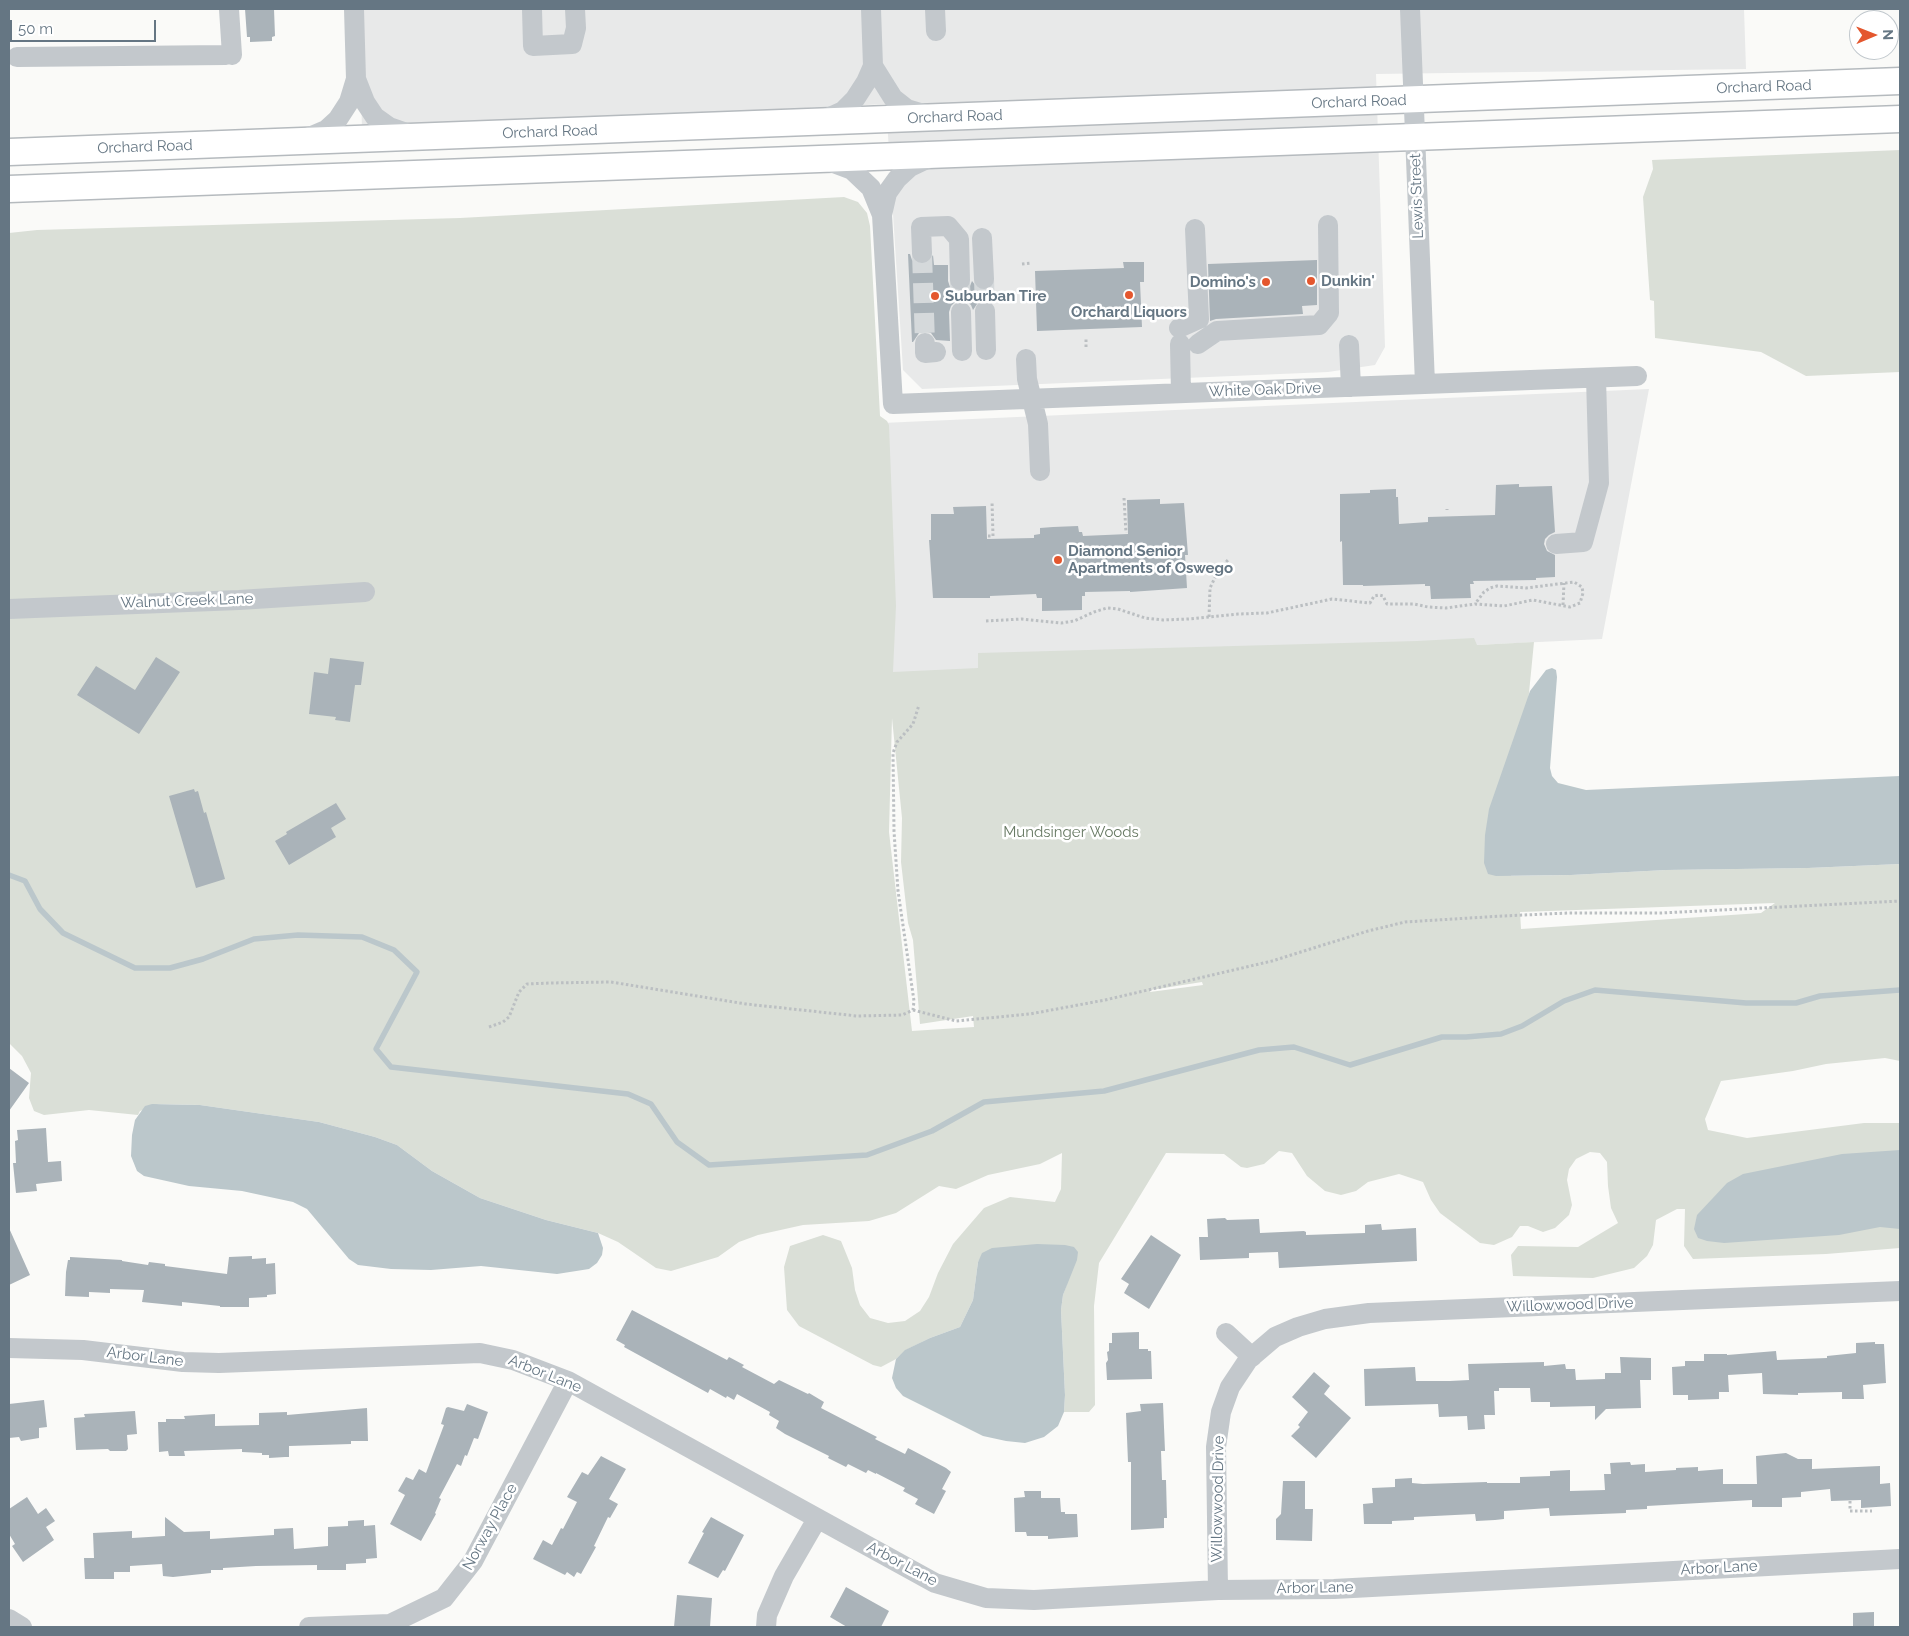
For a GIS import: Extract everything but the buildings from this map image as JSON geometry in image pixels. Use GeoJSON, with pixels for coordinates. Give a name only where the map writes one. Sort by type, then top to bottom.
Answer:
{"type":"FeatureCollection","features":[{"type":"Feature","properties":{"kind":"main road","name":"Orchard Road"},"geometry":{"type":"LineString","coordinates":[[9,152],[1900,82]]}},
{"type":"Feature","properties":{"kind":"main road"},"geometry":{"type":"LineString","coordinates":[[9,189],[1900,119]]}},
{"type":"Feature","properties":{"kind":"street"},"geometry":{"type":"LineString","coordinates":[[229,9],[232,55]]}},
{"type":"Feature","properties":{"kind":"street"},"geometry":{"type":"LineString","coordinates":[[232,55],[237,9]]}},
{"type":"Feature","properties":{"kind":"street"},"geometry":{"type":"LineString","coordinates":[[354,9],[356,78],[364,102],[376,117],[389,127],[418,137]]}},
{"type":"Feature","properties":{"kind":"street"},"geometry":{"type":"LineString","coordinates":[[532,9],[534,46],[572,44],[576,28],[575,9]]}},
{"type":"Feature","properties":{"kind":"street"},"geometry":{"type":"LineString","coordinates":[[821,121],[843,111],[856,99],[866,82],[873,66],[871,9]]}},
{"type":"Feature","properties":{"kind":"street"},"geometry":{"type":"LineString","coordinates":[[935,9],[936,30]]}},
{"type":"Feature","properties":{"kind":"street","name":"Lewis Street"},"geometry":{"type":"LineString","coordinates":[[1410,9],[1425,384]]}},
{"type":"Feature","properties":{"kind":"street"},"geometry":{"type":"LineString","coordinates":[[17,57],[232,55]]}},
{"type":"Feature","properties":{"kind":"street"},"geometry":{"type":"LineString","coordinates":[[873,66],[893,98],[907,109],[934,118]]}},
{"type":"Feature","properties":{"kind":"street"},"geometry":{"type":"LineString","coordinates":[[298,142],[326,130],[338,119],[349,102],[356,78]]}},
{"type":"Feature","properties":{"kind":"street"},"geometry":{"type":"LineString","coordinates":[[882,215],[887,194],[897,179],[910,167],[935,155]]}},
{"type":"Feature","properties":{"kind":"street"},"geometry":{"type":"LineString","coordinates":[[822,159],[852,170],[871,188],[882,215]]}},
{"type":"Feature","properties":{"kind":"street","name":"White Oak Drive"},"geometry":{"type":"LineString","coordinates":[[882,215],[892,404],[1637,376]]}},
{"type":"Feature","properties":{"kind":"street"},"geometry":{"type":"LineString","coordinates":[[1185,339],[1217,331],[1319,325],[1329,313],[1328,225]]}},
{"type":"Feature","properties":{"kind":"street"},"geometry":{"type":"LineString","coordinates":[[922,252],[921,227],[948,226],[970,238],[972,280]]}},
{"type":"Feature","properties":{"kind":"street"},"geometry":{"type":"LineString","coordinates":[[1181,393],[1185,339],[1199,319],[1195,229]]}},
{"type":"Feature","properties":{"kind":"street"},"geometry":{"type":"LineString","coordinates":[[973,312],[974,351]]}},
{"type":"Feature","properties":{"kind":"street"},"geometry":{"type":"LineString","coordinates":[[1350,345],[1350,387]]}},
{"type":"Feature","properties":{"kind":"street"},"geometry":{"type":"LineString","coordinates":[[1026,359],[1027,379],[1038,424],[1040,470]]}},
{"type":"Feature","properties":{"kind":"street"},"geometry":{"type":"LineString","coordinates":[[1556,544],[1583,542],[1600,483],[1596,378]]}},
{"type":"Feature","properties":{"kind":"street","name":"Walnut Creek Lane"},"geometry":{"type":"LineString","coordinates":[[9,609],[238,600],[365,592]]}},
{"type":"Feature","properties":{"kind":"street","name":"Willowwood Drive"},"geometry":{"type":"LineString","coordinates":[[1218,1590],[1216,1448],[1222,1412],[1230,1388],[1252,1357],[1275,1337],[1298,1327],[1325,1319],[1353,1314],[1900,1291]]}},
{"type":"Feature","properties":{"kind":"street"},"geometry":{"type":"LineString","coordinates":[[1226,1333],[1252,1357]]}},
{"type":"Feature","properties":{"kind":"street","name":"Arbor Lane"},"geometry":{"type":"LineString","coordinates":[[9,1348],[83,1350],[183,1362],[219,1363],[480,1353],[513,1360],[568,1381],[935,1583],[986,1598],[1034,1600],[1218,1590],[1334,1589],[1900,1559]]}},
{"type":"Feature","properties":{"kind":"street","name":"Norway Place"},"geometry":{"type":"LineString","coordinates":[[309,1627],[390,1624],[444,1598],[473,1561],[568,1381]]}},
{"type":"Feature","properties":{"kind":"street"},"geometry":{"type":"LineString","coordinates":[[766,1627],[767,1615],[784,1576],[818,1519]]}},
{"type":"Feature","properties":{"kind":"street"},"geometry":{"type":"LineString","coordinates":[[9,1619],[22,1627]]}},
{"type":"Feature","properties":{"kind":"path"},"geometry":{"type":"LineString","coordinates":[[1022,264],[1031,263]]}},
{"type":"Feature","properties":{"kind":"path"},"geometry":{"type":"LineString","coordinates":[[1086,338],[1086,347]]}},
{"type":"Feature","properties":{"kind":"path"},"geometry":{"type":"LineString","coordinates":[[1124,498],[1126,533]]}},
{"type":"Feature","properties":{"kind":"path"},"geometry":{"type":"LineString","coordinates":[[988,536],[993,536],[992,502]]}},
{"type":"Feature","properties":{"kind":"path"},"geometry":{"type":"LineString","coordinates":[[1209,617],[1210,588],[1218,571],[1228,560]]}},
{"type":"Feature","properties":{"kind":"path"},"geometry":{"type":"LineString","coordinates":[[986,621],[1022,619],[1074,621],[1107,608],[1118,609],[1146,618],[1163,620],[1209,617],[1267,613],[1332,599],[1370,603],[1374,596],[1379,595],[1386,599],[1387,604],[1414,604],[1446,608],[1475,604],[1504,606],[1533,600],[1575,606],[1580,603],[1583,593],[1582,587],[1579,584],[1564,583],[1526,588],[1497,586],[1490,588],[1475,604]]}},
{"type":"Feature","properties":{"kind":"path"},"geometry":{"type":"LineString","coordinates":[[1563,605],[1564,583]]}},
{"type":"Feature","properties":{"kind":"path"},"geometry":{"type":"LineString","coordinates":[[913,1010],[914,1001],[898,891],[894,831],[893,753],[897,742],[913,724],[919,705]]}},
{"type":"Feature","properties":{"kind":"path"},"geometry":{"type":"LineString","coordinates":[[489,1027],[503,1022],[509,1017],[519,992],[527,984],[611,982],[746,1004],[857,1016],[902,1015],[913,1010],[956,1021],[1030,1014],[1105,1000],[1272,962],[1368,931],[1405,922],[1568,913],[1662,913],[1900,901]]}},
{"type":"Feature","properties":{"kind":"path"},"geometry":{"type":"LineString","coordinates":[[1850,1501],[1850,1511],[1872,1511]]}},
{"type":"Feature","properties":{"kind":"shaded area"},"geometry":{"type":"Polygon","coordinates":[[[359,9],[1744,9],[1746,69],[1376,74],[1385,347],[1375,365],[1328,372],[922,389],[903,370],[886,104],[362,130],[359,9]]]}},
{"type":"Feature","properties":{"kind":"shaded area"},"geometry":{"type":"Polygon","coordinates":[[[1649,389],[1602,639],[888,673],[882,423],[1649,389]]]}},
{"type":"Feature","properties":{"kind":"shaded area"},"geometry":{"type":"Polygon","coordinates":[[[1552,668],[1556,670],[1557,677],[1550,768],[1552,776],[1558,783],[1586,790],[1900,776],[1900,864],[1808,868],[1666,870],[1571,875],[1496,876],[1488,874],[1484,863],[1485,835],[1489,809],[1530,691],[1546,670],[1552,668]]]}},
{"type":"Feature","properties":{"kind":"shaded area"},"geometry":{"type":"Polygon","coordinates":[[[152,1104],[200,1105],[319,1122],[375,1137],[397,1145],[432,1171],[480,1198],[546,1220],[598,1233],[603,1248],[602,1255],[597,1263],[589,1269],[557,1274],[481,1266],[431,1270],[391,1269],[358,1265],[349,1259],[307,1209],[293,1202],[242,1191],[189,1186],[144,1176],[137,1171],[131,1156],[135,1120],[145,1106],[152,1104]]]}},
{"type":"Feature","properties":{"kind":"shaded area"},"geometry":{"type":"Polygon","coordinates":[[[1900,1150],[1900,1229],[1880,1227],[1839,1235],[1724,1243],[1698,1238],[1694,1229],[1697,1215],[1727,1183],[1743,1174],[1842,1154],[1900,1150]]]}},
{"type":"Feature","properties":{"kind":"shaded area"},"geometry":{"type":"Polygon","coordinates":[[[1037,1244],[1065,1245],[1074,1247],[1078,1252],[1077,1260],[1063,1295],[1061,1310],[1065,1395],[1064,1412],[1058,1426],[1044,1437],[1025,1443],[1006,1441],[983,1436],[903,1396],[896,1388],[892,1378],[896,1359],[905,1350],[960,1327],[973,1300],[978,1262],[982,1253],[992,1248],[1037,1244]]]}},
{"type":"Feature","properties":{"kind":"green space"},"geometry":{"type":"Polygon","coordinates":[[[1900,150],[1900,372],[1806,376],[1761,352],[1655,338],[1654,301],[1650,300],[1643,197],[1653,169],[1652,160],[1900,150]]]}},
{"type":"Feature","properties":{"kind":"green space","name":"Mundsinger Woods"},"geometry":{"type":"Polygon","coordinates":[[[844,197],[858,202],[867,213],[870,226],[880,416],[889,425],[896,606],[893,672],[978,668],[978,653],[1474,638],[1477,645],[1534,642],[1511,876],[1900,864],[1900,1061],[1885,1058],[1826,1064],[1793,1071],[1721,1081],[1705,1119],[1708,1130],[1747,1138],[1864,1123],[1900,1123],[1900,1248],[1826,1254],[1693,1259],[1684,1246],[1685,1209],[1677,1209],[1656,1220],[1653,1245],[1647,1256],[1634,1268],[1593,1278],[1513,1276],[1511,1255],[1518,1246],[1578,1247],[1618,1223],[1611,1208],[1607,1162],[1600,1153],[1590,1152],[1576,1159],[1569,1169],[1567,1180],[1572,1205],[1569,1215],[1555,1228],[1543,1232],[1528,1226],[1520,1226],[1512,1237],[1494,1245],[1480,1243],[1440,1213],[1431,1200],[1423,1182],[1399,1174],[1368,1182],[1356,1191],[1341,1195],[1325,1191],[1307,1176],[1292,1153],[1279,1151],[1264,1164],[1247,1168],[1241,1167],[1224,1154],[1166,1153],[1099,1263],[1094,1306],[1095,1405],[1089,1412],[1064,1412],[1061,1310],[1067,1284],[983,1253],[978,1262],[973,1300],[960,1327],[930,1338],[906,1350],[896,1359],[881,1367],[873,1365],[799,1326],[787,1310],[784,1267],[790,1246],[823,1235],[841,1241],[852,1268],[855,1290],[860,1305],[870,1318],[888,1323],[905,1321],[920,1311],[929,1297],[938,1273],[953,1244],[984,1208],[1010,1197],[1055,1202],[1061,1189],[1062,1153],[1040,1164],[988,1175],[956,1189],[939,1186],[896,1213],[869,1221],[803,1225],[758,1235],[739,1242],[718,1257],[671,1271],[656,1268],[618,1242],[598,1233],[546,1220],[480,1198],[432,1171],[397,1145],[319,1122],[200,1105],[159,1104],[140,1111],[138,1115],[89,1110],[44,1115],[34,1111],[29,1098],[31,1073],[22,1056],[9,1043],[9,233],[37,230],[460,218],[844,197]],[[892,718],[889,832],[912,1031],[974,1027],[973,1016],[920,1024],[913,940],[908,923],[901,862],[902,818],[892,718]],[[1775,903],[1520,912],[1521,929],[1761,913],[1775,903]],[[1202,982],[1151,990],[1150,992],[1203,985],[1202,982]]]}},
{"type":"Feature","properties":{"kind":"waterway"},"geometry":{"type":"LineString","coordinates":[[9,875],[25,881],[40,909],[63,933],[135,968],[170,968],[203,959],[254,939],[298,935],[362,937],[394,950],[417,972],[376,1049],[391,1067],[628,1094],[651,1104],[677,1142],[709,1165],[867,1155],[932,1131],[984,1102],[1104,1091],[1259,1050],[1294,1047],[1350,1065],[1442,1037],[1501,1034],[1522,1026],[1564,1001],[1595,990],[1746,1003],[1796,1003],[1820,996],[1900,990]]}},
{"type":"Feature","properties":{"kind":"tunnel"},"geometry":{"type":"LineString","coordinates":[[922,253],[925,343]]}},
{"type":"Feature","properties":{"kind":"tunnel"},"geometry":{"type":"LineString","coordinates":[[984,279],[985,311]]}},
{"type":"Feature","properties":{"kind":"tunnel"},"geometry":{"type":"LineString","coordinates":[[960,280],[961,312]]}},
{"type":"Feature","properties":{"kind":"place","name":"Dunkin'"},"geometry":{"type":"Point","coordinates":[1311,281]}},
{"type":"Feature","properties":{"kind":"place","name":"Domino's"},"geometry":{"type":"Point","coordinates":[1266,282]}},
{"type":"Feature","properties":{"kind":"place","name":"Orchard Liquors"},"geometry":{"type":"Point","coordinates":[1129,295]}},
{"type":"Feature","properties":{"kind":"place","name":"Suburban Tire"},"geometry":{"type":"Point","coordinates":[935,296]}},
{"type":"Feature","properties":{"kind":"place","name":"Diamond Senior Apartments of Oswego"},"geometry":{"type":"Point","coordinates":[1058,560]}}]}
